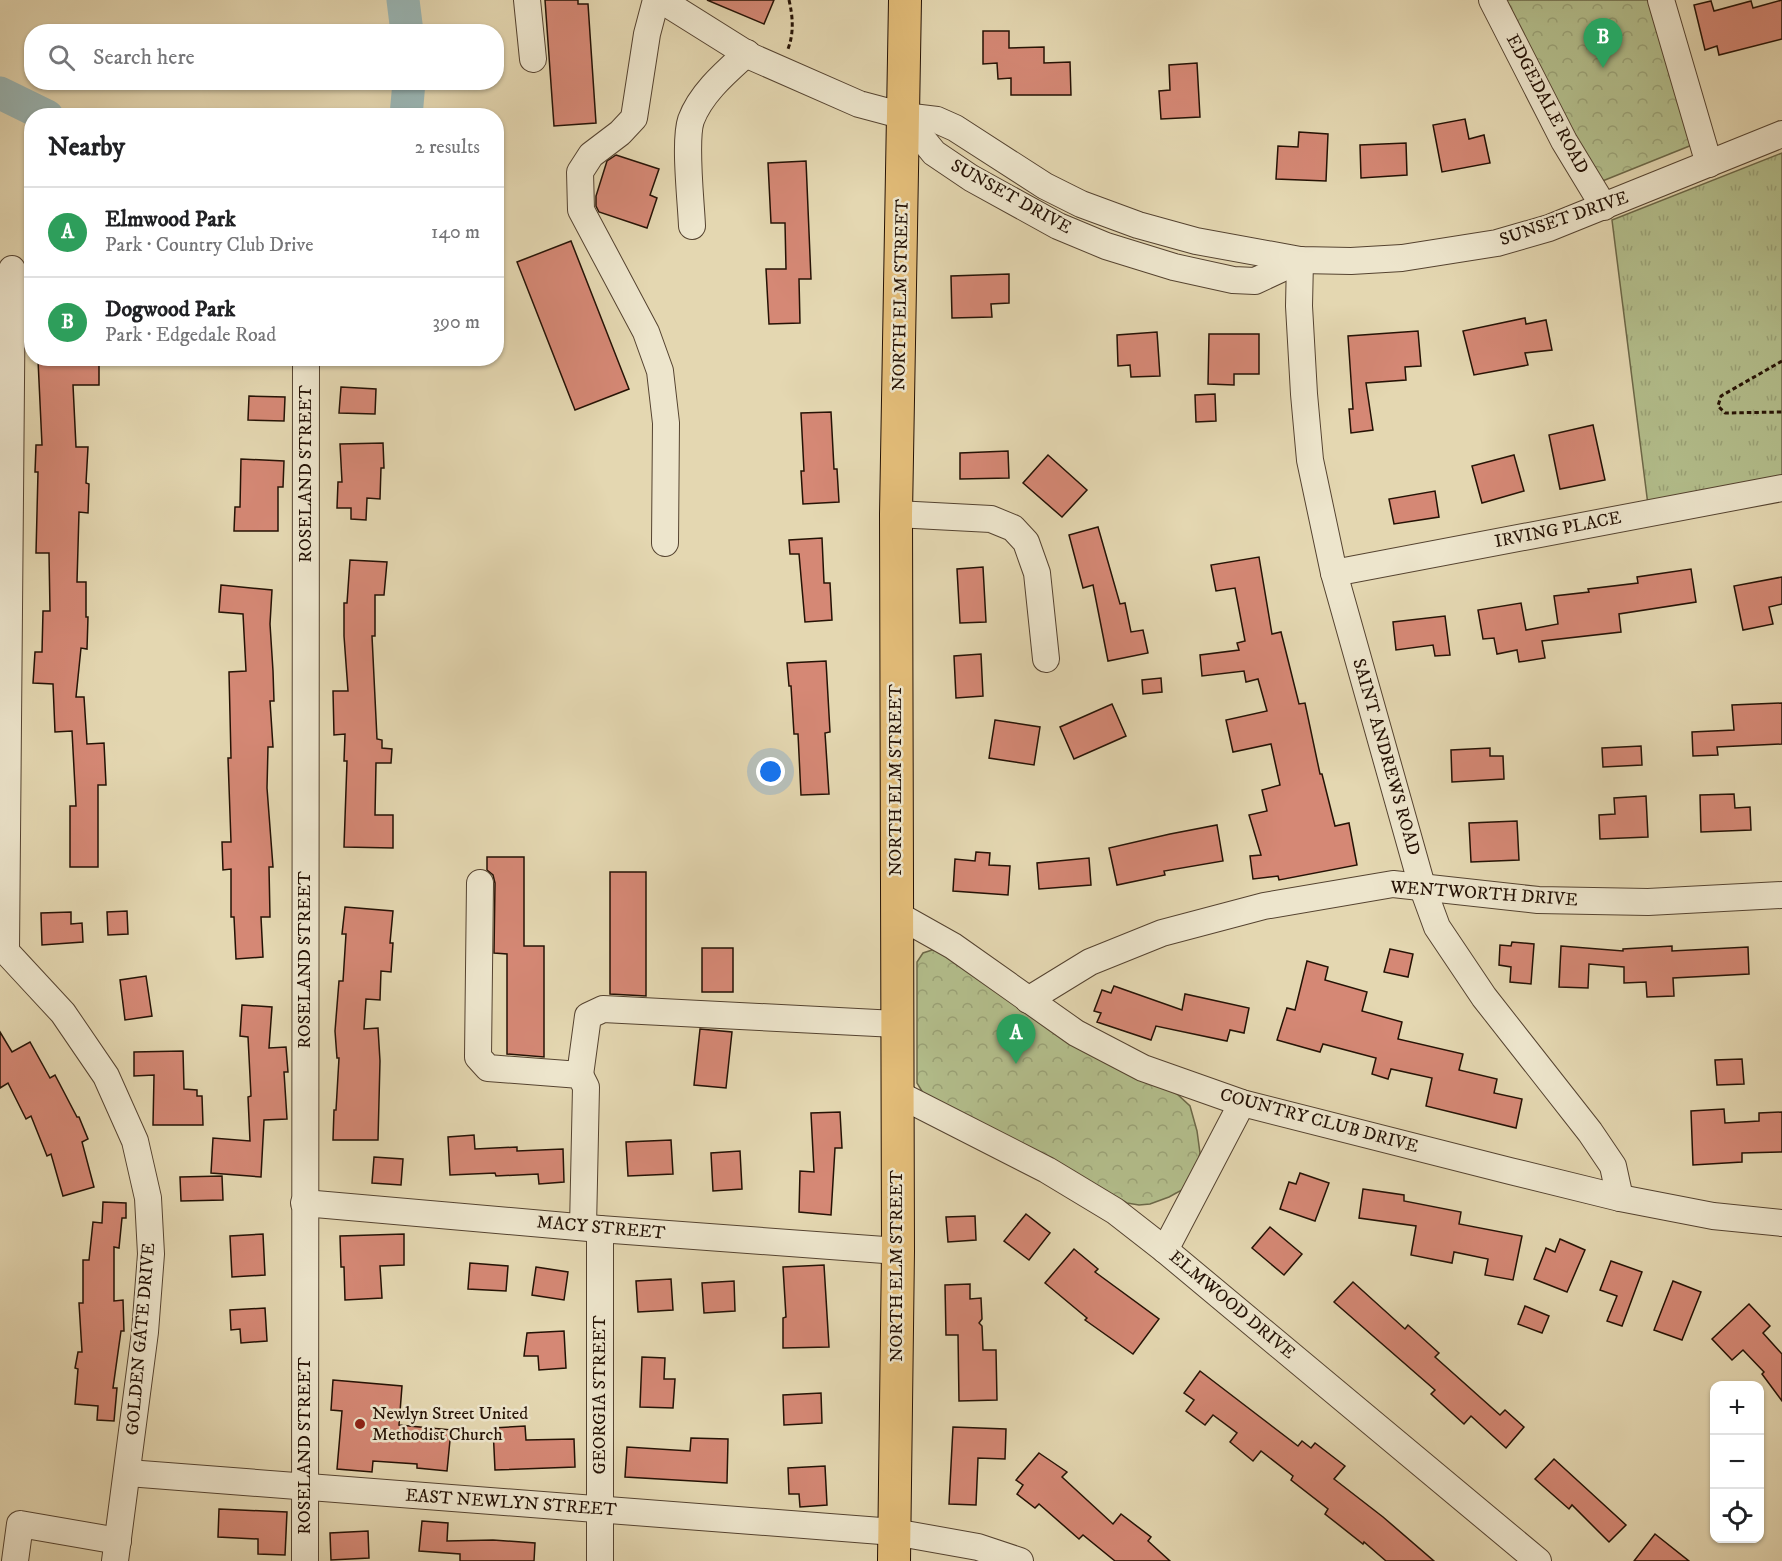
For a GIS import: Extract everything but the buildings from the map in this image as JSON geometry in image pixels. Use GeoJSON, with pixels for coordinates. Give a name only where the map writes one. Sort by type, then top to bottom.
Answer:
{"type":"FeatureCollection","features":[{"type":"Feature","properties":{"kind":"main road","name":"NORTH ELM STREET"},"geometry":{"type":"LineString","coordinates":[[894,1546],[898,1251],[896,514],[905,0]]}},
{"type":"Feature","properties":{"kind":"street"},"geometry":{"type":"LineString","coordinates":[[527,0],[533,59]]}},
{"type":"Feature","properties":{"kind":"street"},"geometry":{"type":"LineString","coordinates":[[656,0],[647,34],[634,118],[620,133],[591,154],[580,172],[581,210],[646,332],[660,371],[666,423],[666,543]]}},
{"type":"Feature","properties":{"kind":"street"},"geometry":{"type":"LineString","coordinates":[[662,0],[747,53],[859,104],[904,116]]}},
{"type":"Feature","properties":{"kind":"street","name":"EDGEDALE ROAD"},"geometry":{"type":"LineString","coordinates":[[1492,0],[1564,141],[1604,207]]}},
{"type":"Feature","properties":{"kind":"street"},"geometry":{"type":"LineString","coordinates":[[1661,0],[1709,164]]}},
{"type":"Feature","properties":{"kind":"street"},"geometry":{"type":"LineString","coordinates":[[692,226],[688,134],[691,119],[700,101],[747,53]]}},
{"type":"Feature","properties":{"kind":"street","name":"SUNSET DRIVE"},"geometry":{"type":"LineString","coordinates":[[904,116],[934,153],[970,178],[1058,226],[1106,246],[1174,267],[1233,280],[1256,281],[1300,260]]}},
{"type":"Feature","properties":{"kind":"street","name":"SUNSET DRIVE"},"geometry":{"type":"LineString","coordinates":[[904,116],[937,120],[955,128],[1045,186],[1081,204],[1138,225],[1196,242],[1300,260],[1351,261],[1402,258],[1497,243],[1549,228],[1604,207],[1782,134]]}},
{"type":"Feature","properties":{"kind":"street","name":"SAINT ANDREWS ROAD"},"geometry":{"type":"LineString","coordinates":[[1300,260],[1299,306],[1309,449],[1334,573],[1422,886],[1437,927],[1484,997],[1590,1132],[1613,1166],[1620,1198]]}},
{"type":"Feature","properties":{"kind":"street"},"geometry":{"type":"LineString","coordinates":[[3,947],[8,276]]}},
{"type":"Feature","properties":{"kind":"street","name":"ROSELAND STREET"},"geometry":{"type":"LineString","coordinates":[[305,1561],[306,366]]}},
{"type":"Feature","properties":{"kind":"street","name":"IRVING PLACE"},"geometry":{"type":"LineString","coordinates":[[1334,573],[1782,488]]}},
{"type":"Feature","properties":{"kind":"street"},"geometry":{"type":"LineString","coordinates":[[896,514],[991,519],[1013,528],[1026,542],[1037,573],[1046,659]]}},
{"type":"Feature","properties":{"kind":"street"},"geometry":{"type":"LineString","coordinates":[[480,883],[478,1057],[488,1068],[580,1075]]}},
{"type":"Feature","properties":{"kind":"street","name":"WENTWORTH DRIVE"},"geometry":{"type":"LineString","coordinates":[[1028,1000],[1090,962],[1161,933],[1264,906],[1393,884],[1538,900],[1648,902],[1782,895]]}},
{"type":"Feature","properties":{"kind":"street","name":"COUNTRY CLUB DRIVE"},"geometry":{"type":"LineString","coordinates":[[896,914],[953,946],[1076,1033],[1143,1068],[1242,1103],[1620,1198],[1713,1216],[1774,1223]]}},
{"type":"Feature","properties":{"kind":"street","name":"GOLDEN GATE DRIVE"},"geometry":{"type":"LineString","coordinates":[[3,947],[63,1013],[106,1077],[135,1141],[148,1198],[151,1254],[145,1332],[116,1551]]}},
{"type":"Feature","properties":{"kind":"street","name":"GEORGIA STREET"},"geometry":{"type":"LineString","coordinates":[[600,1561],[592,1228],[586,1087],[580,1075],[588,1016],[603,1009],[896,1024]]}},
{"type":"Feature","properties":{"kind":"street","name":"ELMWOOD DRIVE"},"geometry":{"type":"LineString","coordinates":[[896,1093],[1047,1170],[1115,1211],[1165,1250],[1538,1561]]}},
{"type":"Feature","properties":{"kind":"street"},"geometry":{"type":"LineString","coordinates":[[1165,1250],[1242,1103]]}},
{"type":"Feature","properties":{"kind":"street","name":"MACY STREET"},"geometry":{"type":"LineString","coordinates":[[304,1203],[898,1251]]}},
{"type":"Feature","properties":{"kind":"street"},"geometry":{"type":"LineString","coordinates":[[1774,1223],[1782,1244]]}},
{"type":"Feature","properties":{"kind":"street","name":"EAST NEWLYN STREET"},"geometry":{"type":"LineString","coordinates":[[128,1473],[600,1509],[894,1546],[978,1547],[1020,1561]]}},
{"type":"Feature","properties":{"kind":"street"},"geometry":{"type":"LineString","coordinates":[[15,1561],[20,1524],[116,1551]]}},
{"type":"Feature","properties":{"kind":"path"},"geometry":{"type":"LineString","coordinates":[[789,0],[793,16],[792,39],[788,49],[798,54]]}},
{"type":"Feature","properties":{"kind":"path"},"geometry":{"type":"LineString","coordinates":[[1782,361],[1721,396],[1718,406],[1725,413],[1782,412]]}},
{"type":"Feature","properties":{"kind":"green space"},"geometry":{"type":"Polygon","coordinates":[[[1504,0],[1648,0],[1692,145],[1600,182],[1504,0]]]}},
{"type":"Feature","properties":{"kind":"green space"},"geometry":{"type":"Polygon","coordinates":[[[1782,153],[1782,482],[1649,513],[1612,220],[1782,153]]]}},
{"type":"Feature","properties":{"kind":"green space"},"geometry":{"type":"Polygon","coordinates":[[[935,949],[1075,1045],[1177,1094],[1190,1106],[1200,1153],[1195,1175],[1182,1190],[1150,1204],[1127,1203],[923,1093],[917,1083],[917,962],[923,953],[935,949]]]}},
{"type":"Feature","properties":{"kind":"waterway"},"geometry":{"type":"LineString","coordinates":[[403,0],[406,24]]}},
{"type":"Feature","properties":{"kind":"waterway"},"geometry":{"type":"LineString","coordinates":[[407,108],[408,90]]}},
{"type":"Feature","properties":{"kind":"waterway"},"geometry":{"type":"LineString","coordinates":[[0,93],[31,108]]}},
{"type":"Feature","properties":{"kind":"place","name":"Dogwood Park"},"geometry":{"type":"Point","coordinates":[1603,68]}},
{"type":"Feature","properties":{"kind":"place","name":"Elmwood Park"},"geometry":{"type":"Point","coordinates":[1016,1064]}},
{"type":"Feature","properties":{"kind":"place","name":"Newlyn Street United Methodist Church"},"geometry":{"type":"Point","coordinates":[360,1424]}}]}
